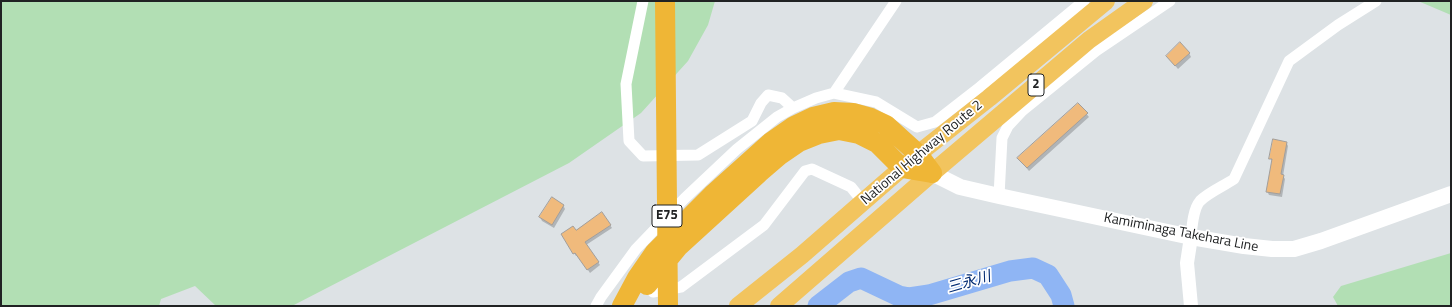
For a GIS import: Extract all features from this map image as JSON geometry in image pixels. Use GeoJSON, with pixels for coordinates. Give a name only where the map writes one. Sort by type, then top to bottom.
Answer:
{"type":"FeatureCollection","features":[{"type":"Feature","properties":{"kind":"highway","name":"E75"},"geometry":{"type":"LineString","coordinates":[[665,1],[668,306]]}},
{"type":"Feature","properties":{"kind":"highway","name":"National Highway Route 2"},"geometry":{"type":"LineString","coordinates":[[738,306],[802,255],[918,154],[985,92],[1106,1]]}},
{"type":"Feature","properties":{"kind":"highway","name":"National Highway Route 2"},"geometry":{"type":"LineString","coordinates":[[779,306],[932,173],[1089,40],[1144,1]]}},
{"type":"Feature","properties":{"kind":"highway"},"geometry":{"type":"LineString","coordinates":[[622,299],[655,252],[712,195],[765,148],[801,123],[813,117],[834,112],[853,113],[871,118],[886,125],[918,154],[932,173]]}},
{"type":"Feature","properties":{"kind":"highway"},"geometry":{"type":"LineString","coordinates":[[636,306],[646,286],[679,246],[759,173],[780,155],[799,142],[819,134],[839,130],[859,134],[877,143],[902,168],[932,173]]}},
{"type":"Feature","properties":{"kind":"main road","name":"Kamiminaga Takehara Line"},"geometry":{"type":"LineString","coordinates":[[932,173],[960,187],[1000,196],[1191,237],[1272,249],[1294,249],[1321,241],[1451,194]]}},
{"type":"Feature","properties":{"kind":"street"},"geometry":{"type":"LineString","coordinates":[[643,1],[626,84],[629,141],[643,156],[698,155],[752,121],[761,103],[768,95],[782,98],[793,108]]}},
{"type":"Feature","properties":{"kind":"street"},"geometry":{"type":"LineString","coordinates":[[834,93],[896,1]]}},
{"type":"Feature","properties":{"kind":"street"},"geometry":{"type":"LineString","coordinates":[[596,306],[636,249],[685,198],[737,149],[777,117],[816,98],[834,93],[876,102],[917,127],[935,122],[985,92],[1084,1]]}},
{"type":"Feature","properties":{"kind":"street"},"geometry":{"type":"LineString","coordinates":[[1000,196],[1002,138],[1008,126],[1022,110],[1096,51],[1170,1]]}},
{"type":"Feature","properties":{"kind":"street"},"geometry":{"type":"LineString","coordinates":[[1191,306],[1187,263],[1194,217],[1199,202],[1210,193],[1234,179],[1289,62],[1338,25],[1376,1]]}},
{"type":"Feature","properties":{"kind":"street"},"geometry":{"type":"LineString","coordinates":[[653,292],[681,287],[764,225],[805,172],[812,169],[851,187],[863,202]]}},
{"type":"Feature","properties":{"kind":"street"},"geometry":{"type":"LineString","coordinates":[[606,291],[622,299]]}},
{"type":"Feature","properties":{"kind":"green space"},"geometry":{"type":"Polygon","coordinates":[[[1,1],[715,1],[708,25],[688,61],[641,113],[569,163],[292,306],[216,306],[195,286],[161,299],[159,306],[1,306],[1,1]]]}},
{"type":"Feature","properties":{"kind":"green space"},"geometry":{"type":"Polygon","coordinates":[[[1418,1],[1451,1],[1451,15],[1418,1]]]}},
{"type":"Feature","properties":{"kind":"green space"},"geometry":{"type":"Polygon","coordinates":[[[1451,253],[1451,306],[1338,306],[1333,297],[1341,286],[1451,253]]]}},
{"type":"Feature","properties":{"kind":"building"},"geometry":{"type":"Polygon","coordinates":[[[1180,42],[1190,53],[1175,66],[1166,56],[1180,42]]]}},
{"type":"Feature","properties":{"kind":"building"},"geometry":{"type":"Polygon","coordinates":[[[1078,103],[1088,113],[1027,168],[1017,158],[1078,103]]]}},
{"type":"Feature","properties":{"kind":"building"},"geometry":{"type":"Polygon","coordinates":[[[1273,139],[1287,142],[1281,174],[1284,175],[1280,194],[1266,192],[1272,159],[1269,159],[1273,139]]]}},
{"type":"Feature","properties":{"kind":"building"},"geometry":{"type":"Polygon","coordinates":[[[552,197],[564,205],[552,225],[539,217],[552,197]]]}},
{"type":"Feature","properties":{"kind":"building"},"geometry":{"type":"Polygon","coordinates":[[[602,212],[611,225],[585,242],[599,262],[587,270],[575,253],[573,254],[561,234],[573,226],[576,230],[602,212]]]}},
{"type":"Feature","properties":{"kind":"waterway","name":"三永川"},"geometry":{"type":"LineString","coordinates":[[818,306],[849,282],[861,278],[899,296],[909,298],[929,295],[1010,271],[1033,268],[1048,275],[1061,295],[1064,306]]}}]}
